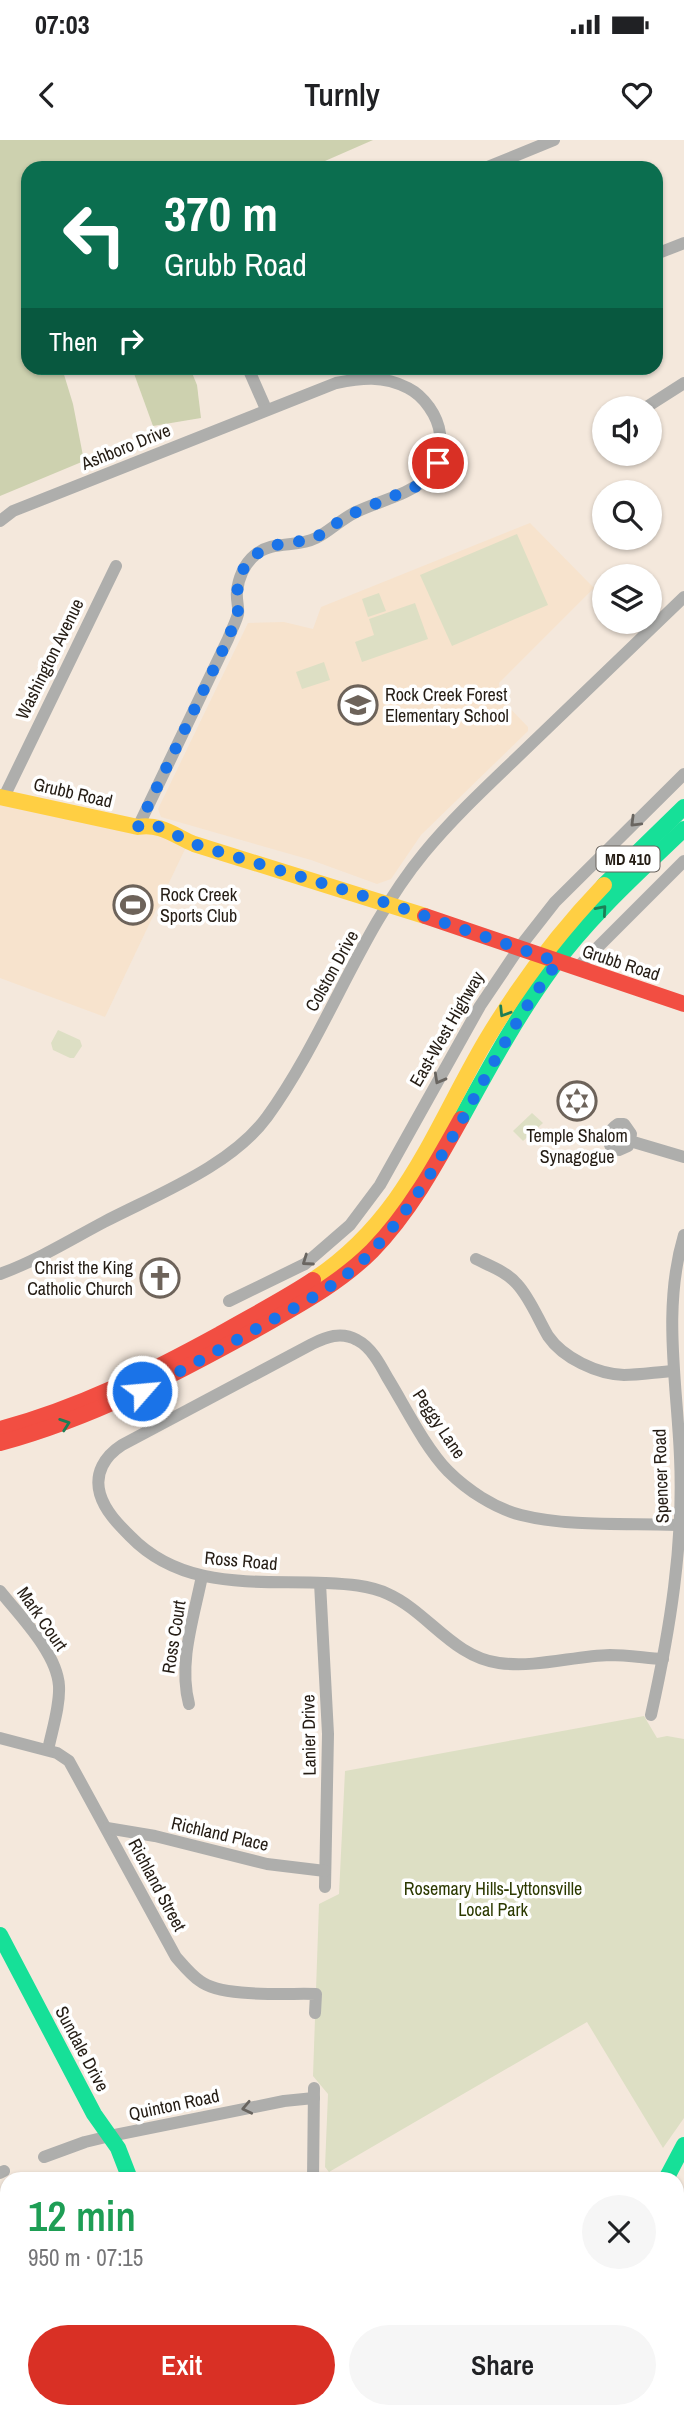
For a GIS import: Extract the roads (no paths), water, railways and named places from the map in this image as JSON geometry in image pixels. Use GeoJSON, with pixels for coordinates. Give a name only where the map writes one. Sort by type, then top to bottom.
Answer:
{"type":"FeatureCollection","features":[{"type":"Feature","properties":{"kind":"main road","name":"Grubb Road"},"geometry":{"type":"LineString","coordinates":[[1,800],[138,827],[143,835],[170,843],[186,841],[390,904],[684,1004]]}},
{"type":"Feature","properties":{"kind":"main road","name":"MD 410"},"geometry":{"type":"LineString","coordinates":[[0,1429],[57,1412],[129,1382],[292,1293],[327,1272],[353,1250],[388,1212],[405,1187],[491,1032],[542,956],[577,911],[684,807]]}},
{"type":"Feature","properties":{"kind":"main road","name":"MD 410"},"geometry":{"type":"LineString","coordinates":[[0,1443],[86,1417],[142,1391],[338,1282],[371,1252],[412,1202],[538,988],[610,901],[684,830]]}},
{"type":"Feature","properties":{"kind":"main road","name":"Sundale Drive"},"geometry":{"type":"LineString","coordinates":[[0,1936],[94,2114],[118,2148],[127,2172]]}},
{"type":"Feature","properties":{"kind":"main road"},"geometry":{"type":"LineString","coordinates":[[670,2172],[684,2145]]}},
{"type":"Feature","properties":{"kind":"street"},"geometry":{"type":"LineString","coordinates":[[502,161],[554,140]]}},
{"type":"Feature","properties":{"kind":"street"},"geometry":{"type":"LineString","coordinates":[[663,251],[684,243]]}},
{"type":"Feature","properties":{"kind":"street"},"geometry":{"type":"LineString","coordinates":[[251,375],[266,409]]}},
{"type":"Feature","properties":{"kind":"street","name":"Ashboro Drive"},"geometry":{"type":"LineString","coordinates":[[0,521],[13,511],[266,409],[346,381],[366,377],[395,381],[414,391],[431,410],[439,428],[441,451],[432,474],[422,484],[356,512],[314,539],[276,545],[256,554],[241,572],[237,592],[238,613],[228,639],[138,827]]}},
{"type":"Feature","properties":{"kind":"street"},"geometry":{"type":"LineString","coordinates":[[662,396],[684,383]]}},
{"type":"Feature","properties":{"kind":"street","name":"Washington Avenue"},"geometry":{"type":"LineString","coordinates":[[1,800],[116,566]]}},
{"type":"Feature","properties":{"kind":"street","name":"Colston Drive"},"geometry":{"type":"LineString","coordinates":[[0,1274],[199,1173],[250,1136],[287,1087],[412,868],[441,833],[684,597]]}},
{"type":"Feature","properties":{"kind":"street","name":"East-West Highway"},"geometry":{"type":"LineString","coordinates":[[229,1301],[305,1264],[351,1225],[380,1185],[480,1006],[519,948],[555,902],[684,774]]}},
{"type":"Feature","properties":{"kind":"street"},"geometry":{"type":"LineString","coordinates":[[577,968],[684,861]]}},
{"type":"Feature","properties":{"kind":"street"},"geometry":{"type":"LineString","coordinates":[[630,1141],[684,1157]]}},
{"type":"Feature","properties":{"kind":"street","name":"Spencer Road"},"geometry":{"type":"LineString","coordinates":[[651,1715],[663,1659],[681,1525],[672,1308],[675,1274],[684,1235]]}},
{"type":"Feature","properties":{"kind":"street"},"geometry":{"type":"LineString","coordinates":[[475,1259],[504,1273],[518,1284],[550,1339],[565,1353],[585,1364],[623,1375],[673,1371]]}},
{"type":"Feature","properties":{"kind":"street"},"geometry":{"type":"LineString","coordinates":[[282,1276],[292,1293]]}},
{"type":"Feature","properties":{"kind":"street","name":"Peggy Lane"},"geometry":{"type":"LineString","coordinates":[[312,1344],[330,1336],[341,1335],[358,1340],[374,1355],[446,1469],[463,1485],[482,1497],[520,1514],[565,1521],[681,1525]]}},
{"type":"Feature","properties":{"kind":"street","name":"Ross Road"},"geometry":{"type":"LineString","coordinates":[[312,1344],[113,1450],[100,1470],[98,1487],[102,1502],[137,1544],[170,1566],[202,1576],[244,1582],[352,1585],[387,1593],[414,1609],[459,1647],[472,1655],[497,1663],[529,1665],[611,1655],[663,1659]]}},
{"type":"Feature","properties":{"kind":"street","name":"Ross Court"},"geometry":{"type":"LineString","coordinates":[[189,1704],[184,1666],[202,1576]]}},
{"type":"Feature","properties":{"kind":"street","name":"Lanier Drive"},"geometry":{"type":"LineString","coordinates":[[320,1583],[328,1734],[325,1887]]}},
{"type":"Feature","properties":{"kind":"street","name":"Mark Court"},"geometry":{"type":"LineString","coordinates":[[0,1591],[50,1656],[55,1671],[59,1685],[58,1699],[48,1750]]}},
{"type":"Feature","properties":{"kind":"street","name":"Richland Street"},"geometry":{"type":"LineString","coordinates":[[0,1738],[48,1750],[69,1761],[176,1957],[201,1982],[214,1988],[236,1992],[316,1994],[315,2013]]}},
{"type":"Feature","properties":{"kind":"street","name":"Richland Place"},"geometry":{"type":"LineString","coordinates":[[107,1828],[155,1836],[267,1864],[326,1871]]}},
{"type":"Feature","properties":{"kind":"street","name":"Quinton Road"},"geometry":{"type":"LineString","coordinates":[[44,2157],[110,2136],[314,2093],[313,2172]]}},
{"type":"Feature","properties":{"kind":"place","name":"Rock Creek Forest Elementary School"},"geometry":{"type":"Point","coordinates":[358,705]}},
{"type":"Feature","properties":{"kind":"place","name":"Rock Creek Sports Club"},"geometry":{"type":"Point","coordinates":[133,905]}},
{"type":"Feature","properties":{"kind":"place","name":"Temple Shalom Synagogue"},"geometry":{"type":"Point","coordinates":[577,1101]}},
{"type":"Feature","properties":{"kind":"place","name":"Christ the King Catholic Church"},"geometry":{"type":"Point","coordinates":[160,1278]}},
{"type":"Feature","properties":{"kind":"park label","name":"Rosemary Hills-Lyttonsville Local Park"},"geometry":{"type":"Point","coordinates":[493,1899]}}]}
